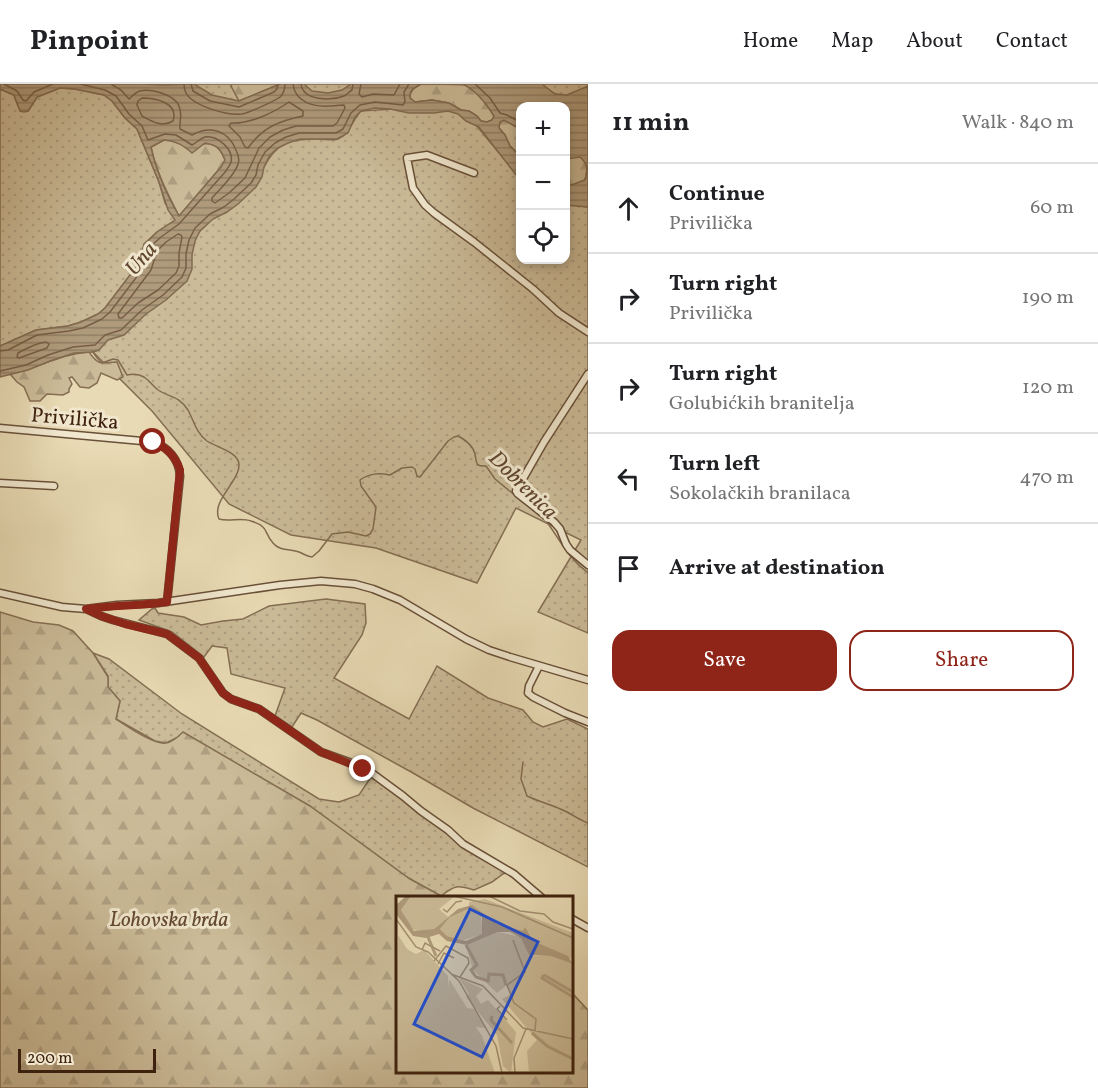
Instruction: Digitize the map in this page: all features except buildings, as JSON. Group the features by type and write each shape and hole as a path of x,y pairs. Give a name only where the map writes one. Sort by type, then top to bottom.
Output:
{"street":[{"path":"474,174 427,155 407,158 413,188 425,205 533,289 559,313 588,332"},
{"path":"588,374 544,442 516,491 554,522 570,550 588,566"},
{"name":"Privilička","path":"0,428 153,442 170,452 178,463 180,476 167,602"},
{"path":"0,483 54,486"},
{"path":"0,593 62,607 86,609 167,602 321,581 355,584 383,592 400,600 489,650 588,680"},
{"path":"86,609 119,622 167,634 199,658 223,693 231,699 259,709 321,752 373,774 403,795 463,844 516,876 541,896"},
{"path":"539,666 528,693 565,713 588,722"},
{"path":"573,920 588,928"}],"green space":[{"path":"133,84 361,84 341,92 228,106 144,89"},
{"path":"232,84 280,84 239,101"},
{"path":"421,84 470,87 494,116 487,122 481,121 469,111 461,110 449,103 432,100 415,102 410,98 411,93"},
{"path":"533,84 588,84 588,90 565,98"},
{"path":"60,88 104,95 137,129 159,182 165,203 176,220 144,244 140,262 98,314 68,326 36,330 0,346 0,89 14,95 18,106 28,111 37,97"},
{"path":"427,107 452,110 471,119 516,173 516,264 570,264 570,205 588,207 588,633 538,612 581,540 516,508 477,583 376,548 291,535 229,504 152,411 93,352 158,294 187,244 264,167 274,152 293,141 338,139 345,134 361,111"},
{"path":"504,120 516,127 516,152 499,128 500,122"},
{"path":"164,140 184,145 214,145 225,160 179,216 159,174 151,147"},
{"path":"580,156 587,167 585,180 572,185 570,185 570,158"},
{"path":"89,352 100,363 117,362 123,377 117,380 101,373 97,383 89,388 80,387 72,377 69,378 72,384 69,392 63,395 47,394 40,401 30,401 24,387 10,374 69,355"},
{"path":"326,599 365,604 366,623 362,635 334,678 409,719 437,666 488,698 523,710 533,722 543,727 567,719 588,729 588,867 473,808 317,720 301,713 292,727 275,716 285,688 231,674 227,648 212,646 204,657 172,632 139,620 155,608 158,613 184,617 201,625 243,619 269,606"},
{"name":"Lohovska brda","path":"0,612 33,622 59,625 73,631 93,653 108,677 108,687 120,701 116,719 161,743 176,739 183,732 310,806 410,879 441,896 396,896 396,1073 573,1073 573,994 588,1010 588,1088 0,1088"},
{"path":"93,653 109,659 182,714 319,799 339,802 359,795 373,774 509,872 474,890 456,887 441,896 176,738 166,743 155,741 116,719 120,701 108,687 108,676"}],"water":[{"path":"0,84 194,84 212,95 239,101 280,84 304,84 312,91 328,93 342,90 351,84 421,84 410,93 410,98 415,102 432,100 449,103 487,122 494,116 488,106 473,90 463,84 542,84 555,94 567,95 588,86 588,207 570,205 570,185 585,180 587,170 585,162 580,157 570,158 570,102 516,102 516,127 504,120 500,122 499,128 516,152 516,175 479,127 458,114 448,111 409,113 375,108 361,111 355,117 348,133 337,139 300,139 278,148 270,155 256,187 238,204 213,219 200,231 195,241 192,269 187,281 124,335 108,340 99,350 74,353 28,370 0,377 0,346 36,330 68,326 98,314 140,262 144,245 157,232 175,220 168,210 137,129 112,101 104,95 60,88 37,97 28,111 24,112 20,111 14,95 0,89","holes":["164,140 179,144 192,153 205,143 216,146 225,160 179,216 162,183 151,147"]}],"waterway":[{"name":"Dobrenica","path":"92,351 102,363 113,359 118,360 127,375 142,376 162,393 181,402 188,410 203,438 226,450 238,460 238,471 219,505 219,519 243,519 257,523 264,528 273,543 282,549 312,557 332,534 348,532 366,536 370,534 373,529 376,507 361,486 360,480 375,474 390,475 402,468 412,467 420,477 448,441 458,436 472,447 478,465 486,466 495,479 517,497"},
{"name":"Dobrenica","path":"532,509 547,523 571,556 588,573"},
{"path":"523,762 521,779 527,796 588,823"}],"route":[{"path":"153,442 170,452 180,470 167,602 86,609 125,624 167,634 199,658 223,693 231,699 259,709 321,752 363,769"}],"water label":[{"name":"Una","path":"140,258"}]}
